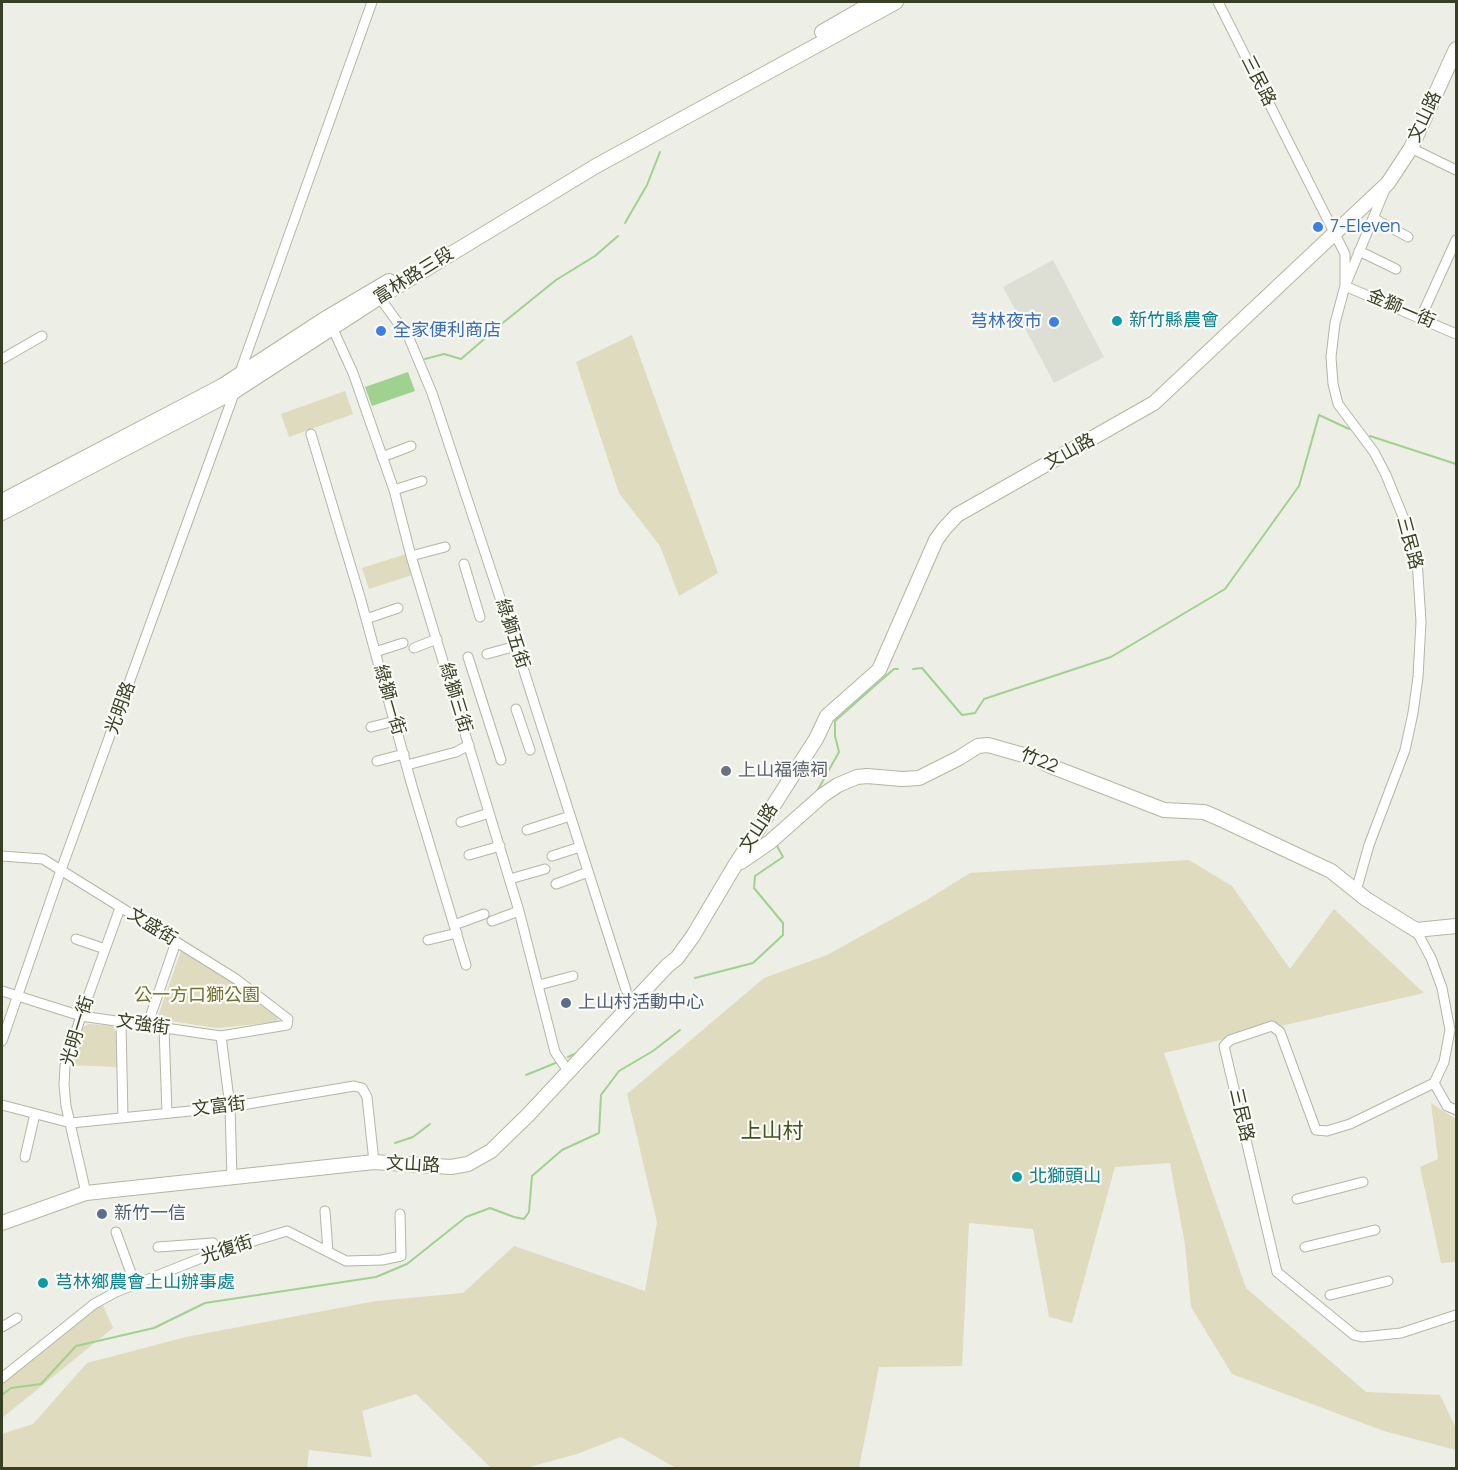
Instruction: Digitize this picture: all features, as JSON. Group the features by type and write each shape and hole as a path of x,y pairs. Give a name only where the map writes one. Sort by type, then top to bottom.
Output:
{"main road":[{"path":"825,36 874,2"},
{"path":"825,36 897,2"},
{"name":"富林路三段","path":"2,513 235,391 332,327 377,293 591,158 825,36"},
{"name":"文山路","path":"2,1223 86,1193 374,1162 451,1167 468,1164 482,1157 528,1115 677,958 702,923 734,867 816,738 827,716 879,670 936,540 944,529 957,515 1154,403 1388,183 1411,148 1456,49"},
{"name":"富林路三段","path":"2,501 222,386 323,320 377,293"},
{"name":"竹22","path":"734,867 770,842 823,795 838,785 857,777 867,776 919,778 978,746 988,745 1034,758 1164,810 1204,812 1216,817 1323,867 1416,930"},
{"path":"1416,930 1456,926"}],"street":[{"name":"光明路","path":"2,1041 372,2"},
{"name":"三民路","path":"1218,2 1345,254 1345,286 1335,323 1331,357 1333,384 1338,404 1374,452 1386,475 1406,524 1416,560 1421,622 1418,677 1409,732 1405,750 1368,846 1356,891"},
{"path":"1411,148 1456,168"},
{"name":"文山路","path":"1345,286 1388,183"},
{"path":"1373,218 1408,237"},
{"path":"1421,317 1456,240"},
{"path":"1359,251 1396,269"},
{"name":"金獅一街","path":"1345,286 1456,334"},
{"name":"綠獅五街","path":"377,293 409,338 432,393 626,990"},
{"name":"綠獅三街","path":"332,327 353,373 394,490 411,556 510,879 555,1052 568,1071"},
{"path":"2,359 42,336"},
{"name":"綠獅一街","path":"311,434 466,965"},
{"path":"382,457 411,446"},
{"path":"394,490 422,481"},
{"path":"411,556 445,547"},
{"path":"464,564 480,617"},
{"path":"366,619 398,608"},
{"path":"414,648 437,639"},
{"path":"375,652 403,643"},
{"path":"487,654 516,646"},
{"path":"468,657 501,760"},
{"path":"516,709 530,750"},
{"path":"371,727 394,721"},
{"path":"407,765 456,752 469,745"},
{"path":"377,761 404,754"},
{"path":"461,822 489,813"},
{"path":"527,830 570,816"},
{"path":"469,855 500,846"},
{"path":"552,855 580,847"},
{"name":"文盛街","path":"2,856 43,859 236,979 275,1007 288,1019 286,1025"},
{"path":"510,879 545,869"},
{"path":"556,884 588,872"},
{"name":"光明一街","path":"86,1193 64,1085 65,1066 120,908"},
{"path":"428,940 488,918 519,911"},
{"path":"1416,930 1431,958 1442,988 1450,1030 1444,1062 1434,1083 1447,1106 1456,1110"},
{"path":"76,939 105,949"},
{"path":"147,1026 176,942"},
{"path":"539,985 573,976"},
{"name":"文強街","path":"2,991 81,1016 221,1036 286,1025"},
{"path":"121,1023 123,1118"},
{"name":"三民路","path":"1434,1083 1350,1124 1327,1131 1316,1130 1280,1032 1272,1026 1230,1040 1224,1046 1278,1272 1354,1335 1362,1337 1401,1333 1456,1315"},
{"path":"165,1028 166,1113"},
{"path":"221,1036 230,1107 232,1177"},
{"name":"文富街","path":"2,1105 71,1123 230,1107 354,1086 362,1088 367,1096 374,1162"},
{"path":"25,1157 35,1114"},
{"path":"1297,1199 1363,1182"},
{"path":"325,1211 328,1252"},
{"name":"光復街","path":"2,1378 94,1304 135,1284 214,1253 287,1231 346,1261 382,1260 401,1256 400,1214"},
{"path":"1305,1247 1375,1230"},
{"path":"116,1232 135,1284"},
{"path":"158,1247 213,1243 214,1253"},
{"path":"1330,1295 1388,1281"},
{"path":"2,1327 16,1317"}],"shaded area":[{"name":"芎林夜市","path":"1053,260 1104,357 1054,383 1003,287"},
{"path":"408,372 415,391 372,406 365,387"}],"green space":[{"path":"632,335 718,573 679,596 660,546 619,493 576,362"},
{"path":"345,391 353,414 289,437 281,414"},
{"path":"406,554 412,575 369,589 362,568"},
{"path":"1189,860 1232,886 1290,969 1334,909 1424,993 1164,1053 1246,1288 1366,1392 1440,1395 1456,1428 1456,1450 1384,1431 1232,1374 1191,1307 1185,1245 1170,1163 1115,1167 1072,1323 1049,1317 1033,1229 969,1223 962,1366 879,1367 859,1468 676,1468 621,1437 577,1454 526,1468 491,1468 416,1394 362,1411 372,1457 309,1450 307,1468 2,1468 2,1434 33,1424 87,1363 186,1337 376,1301 463,1293 514,1246 645,1291 657,1222 627,1094 764,978 827,955 925,901 970,873"},
{"name":"公一方口獅公園","path":"181,951 231,980 279,1018 276,1022 217,1028 157,1019"},
{"path":"89,1024 113,1026 116,1032 117,1067 70,1065 83,1027"},
{"path":"1431,1103 1456,1119 1456,1262 1441,1263 1420,1167 1438,1159"},
{"path":"102,1303 113,1328 2,1418 2,1380"}],"waterway":[{"path":"625,223 647,185 660,152"},
{"path":"499,326 556,280 595,256 618,236"},
{"path":"425,359 444,354 461,359 489,335"},
{"path":"913,669 922,668 962,715 975,713 984,699 1111,657 1225,589 1299,486 1319,415 1349,429"},
{"path":"1370,436 1456,464"},
{"path":"816,793 839,752 835,736 835,721 894,669 898,669"},
{"path":"695,978 753,963 783,935 783,923 754,888 755,876 783,857 777,846"},
{"path":"2,1395 11,1388 41,1384 76,1346 154,1328 205,1303 376,1277 407,1264 466,1217 490,1208 524,1219 529,1212 532,1176 562,1150 599,1133 601,1095 619,1071 653,1051 680,1030"},
{"path":"568,1057 577,1053"},
{"path":"526,1075 558,1062"},
{"path":"395,1143 413,1137 430,1124"}],"place":[{"name":"7-Eleven","path":"1318,227"},
{"name":"新竹縣農會","path":"1117,321"},
{"name":"芎林夜市","path":"1054,322"},
{"name":"全家便利商店","path":"381,331"},
{"name":"上山福德祠","path":"726,771"},
{"name":"上山村活動中心","path":"566,1003"},
{"name":"北獅頭山","path":"1017,1177"},
{"name":"新竹一信","path":"102,1214"},
{"name":"芎林鄉農會上山辦事處","path":"43,1283"}],"district":[{"name":"上山村","path":"772,1132"}]}
